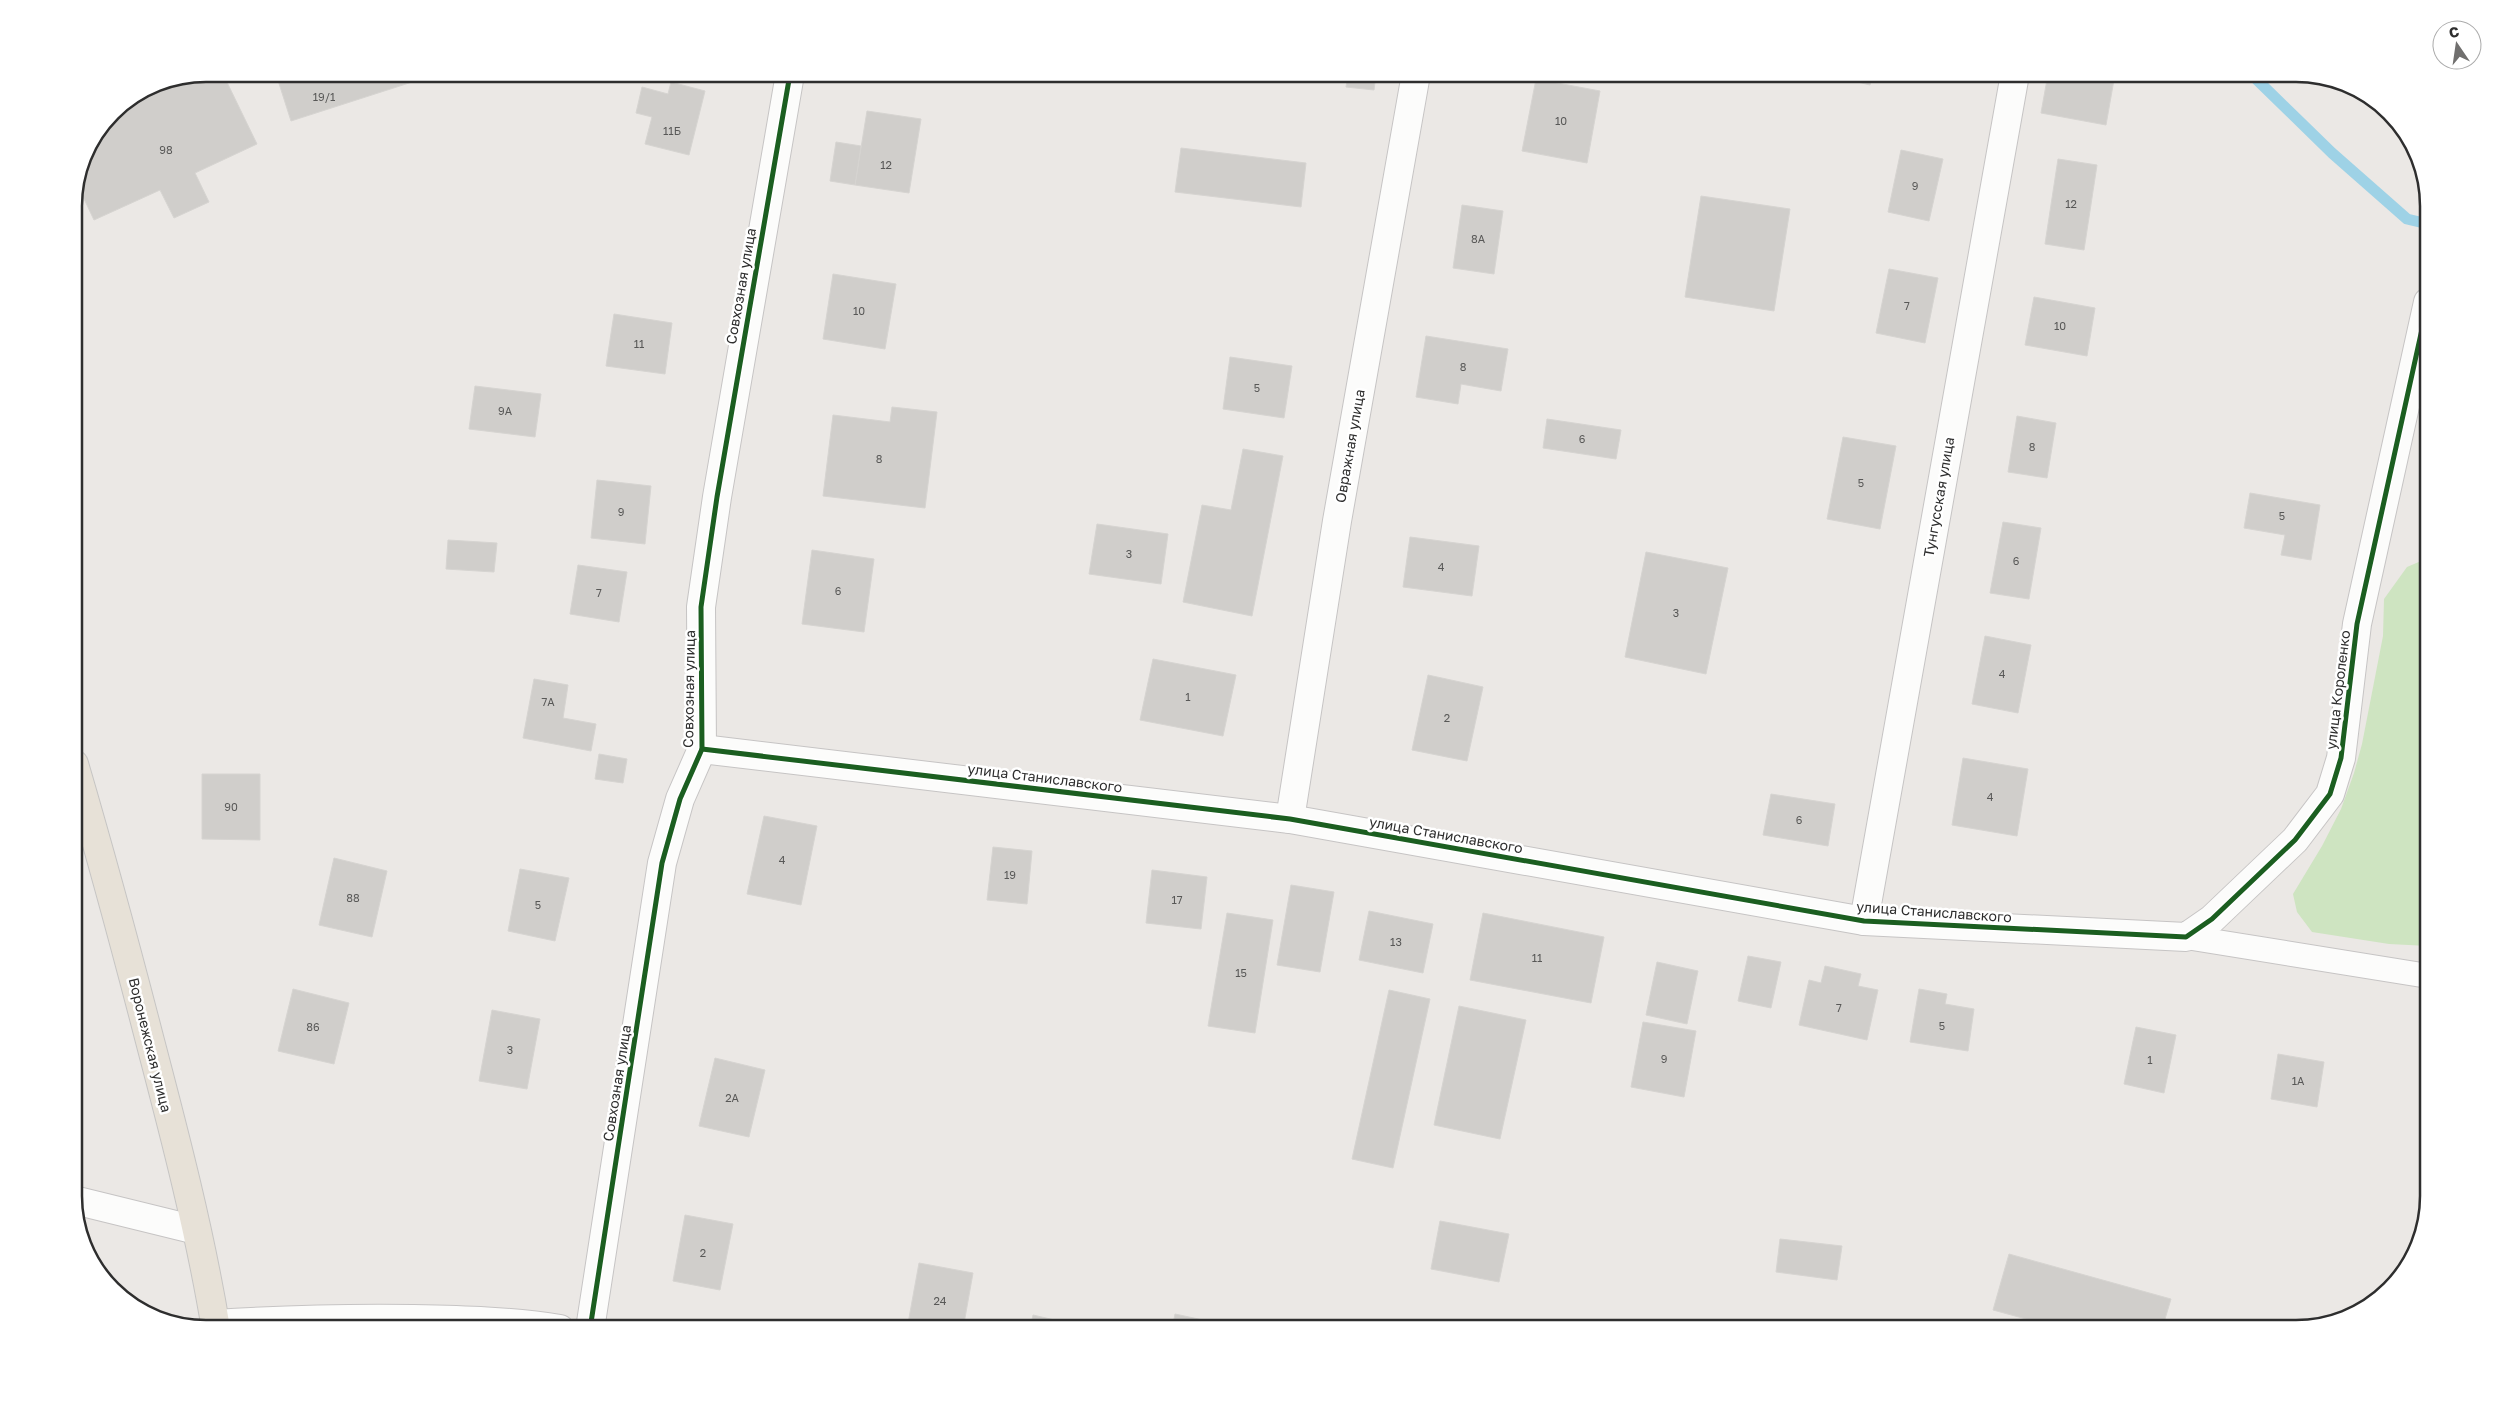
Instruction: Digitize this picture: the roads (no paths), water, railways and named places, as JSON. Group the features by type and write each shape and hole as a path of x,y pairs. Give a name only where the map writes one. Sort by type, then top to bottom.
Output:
{"highway":[{"name":"Воронежская улица","path":"83,794 101,853 162,1088 196,1230 215,1320"}],"street":[{"name":"Овражная улица","path":"1290,819 1338,512 1415,82"},
{"name":"Тунгусская улица","path":"1864,921 2014,82"},
{"name":"Совхозная улица","path":"591,1320 662,863 680,799 702,748 701,607 719,487 789,83"},
{"name":"улица Короленко","path":"2186,937 2212,919 2295,840 2330,794 2342,758 2357,624 2419,342"},
{"name":"улица Станиславского","path":"702,748 1290,819 1864,921 2186,937"},
{"path":"83,1202 196,1230"}],"lane":[{"path":"2186,937 2420,975"}],"waterway":[{"path":"2259,82 2332,153 2407,219 2419,222"}]}
